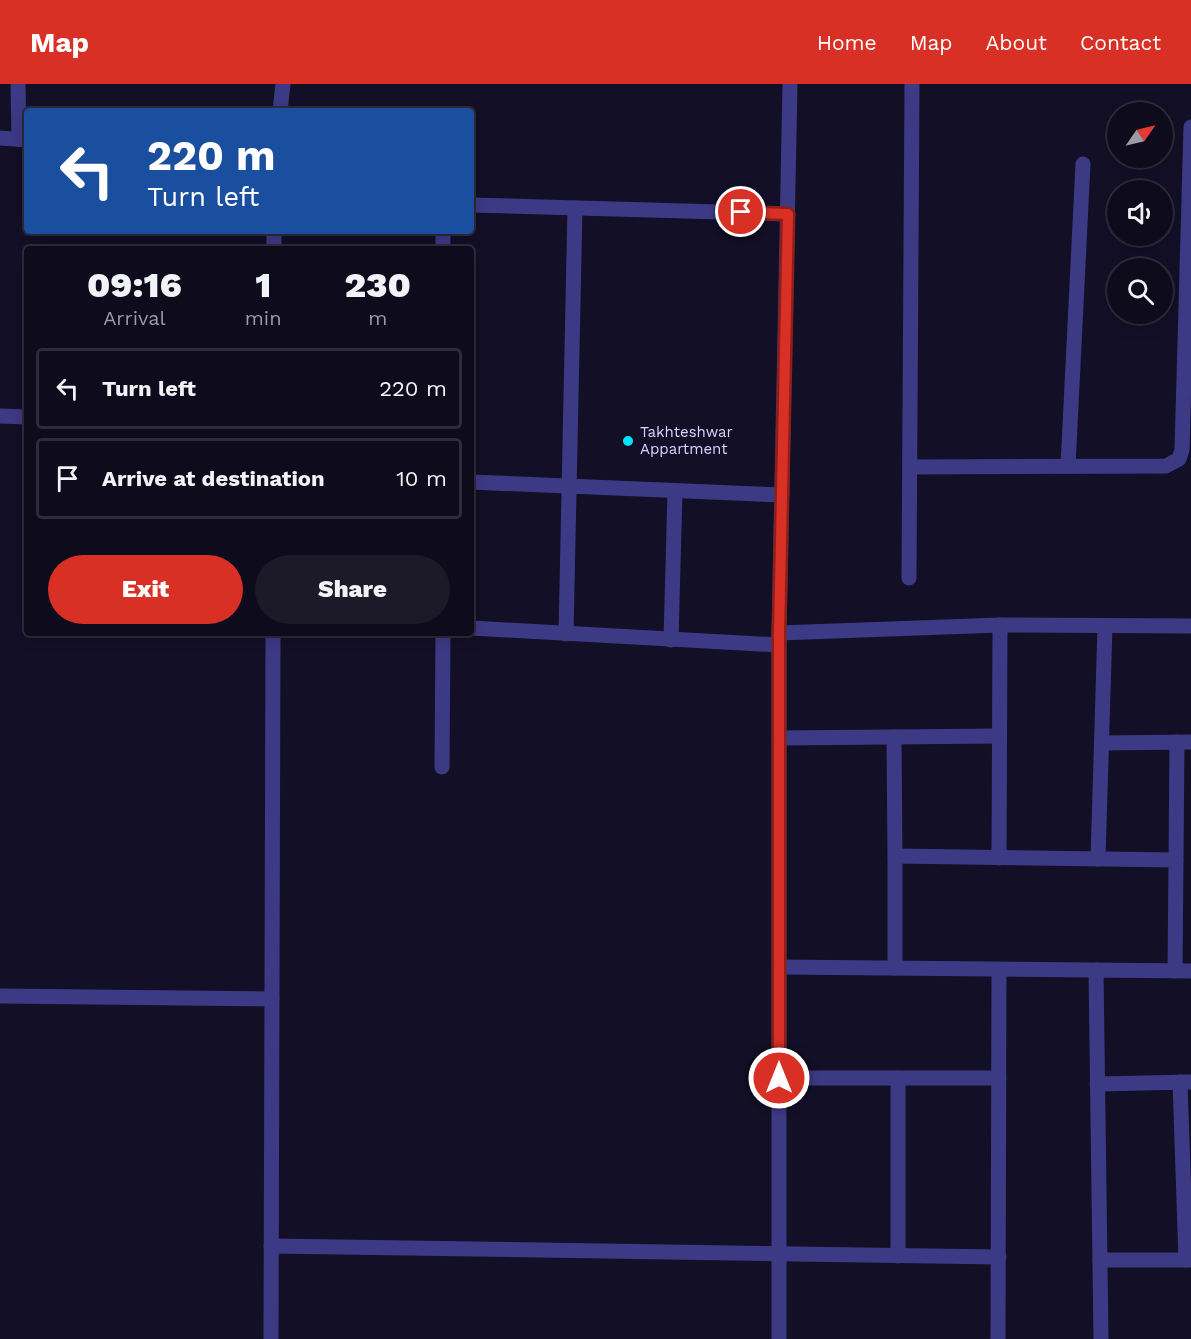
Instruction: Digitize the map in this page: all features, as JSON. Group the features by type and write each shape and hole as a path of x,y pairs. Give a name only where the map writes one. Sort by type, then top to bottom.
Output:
{"street":[{"path":"0,138 23,140 18,84"},
{"path":"280,108 284,84"},
{"path":"779,1339 779,639 790,84"},
{"path":"909,578 912,84"},
{"path":"910,467 1166,466 1179,459 1182,450 1191,126"},
{"path":"1068,466 1083,164"},
{"path":"474,205 788,214"},
{"path":"566,634 575,208"},
{"path":"0,416 24,417"},
{"path":"474,482 782,495"},
{"path":"671,640 675,491"},
{"path":"474,628 671,640 779,639 1000,626 1191,626"},
{"path":"999,858 1000,626"},
{"path":"1098,859 1105,626"},
{"path":"271,1339 273,636"},
{"path":"442,767 443,636"},
{"path":"779,738 999,736"},
{"path":"894,737 895,968"},
{"path":"1101,743 1184,742 1176,860 1175,971"},
{"path":"895,856 1176,860"},
{"path":"779,967 1191,971"},
{"path":"998,1339 999,969"},
{"path":"1096,970 1101,1339"},
{"path":"0,996 272,999"},
{"path":"779,1078 999,1078"},
{"path":"898,1078 898,1256"},
{"path":"1097,1084 1186,1082 1188,1260 1100,1260"},
{"path":"272,1246 999,1257"}],"place":[{"name":"Takhteshwar Appartment","path":"628,441"}],"route":[{"path":"741,212 788,214 779,633 779,1078"}]}
